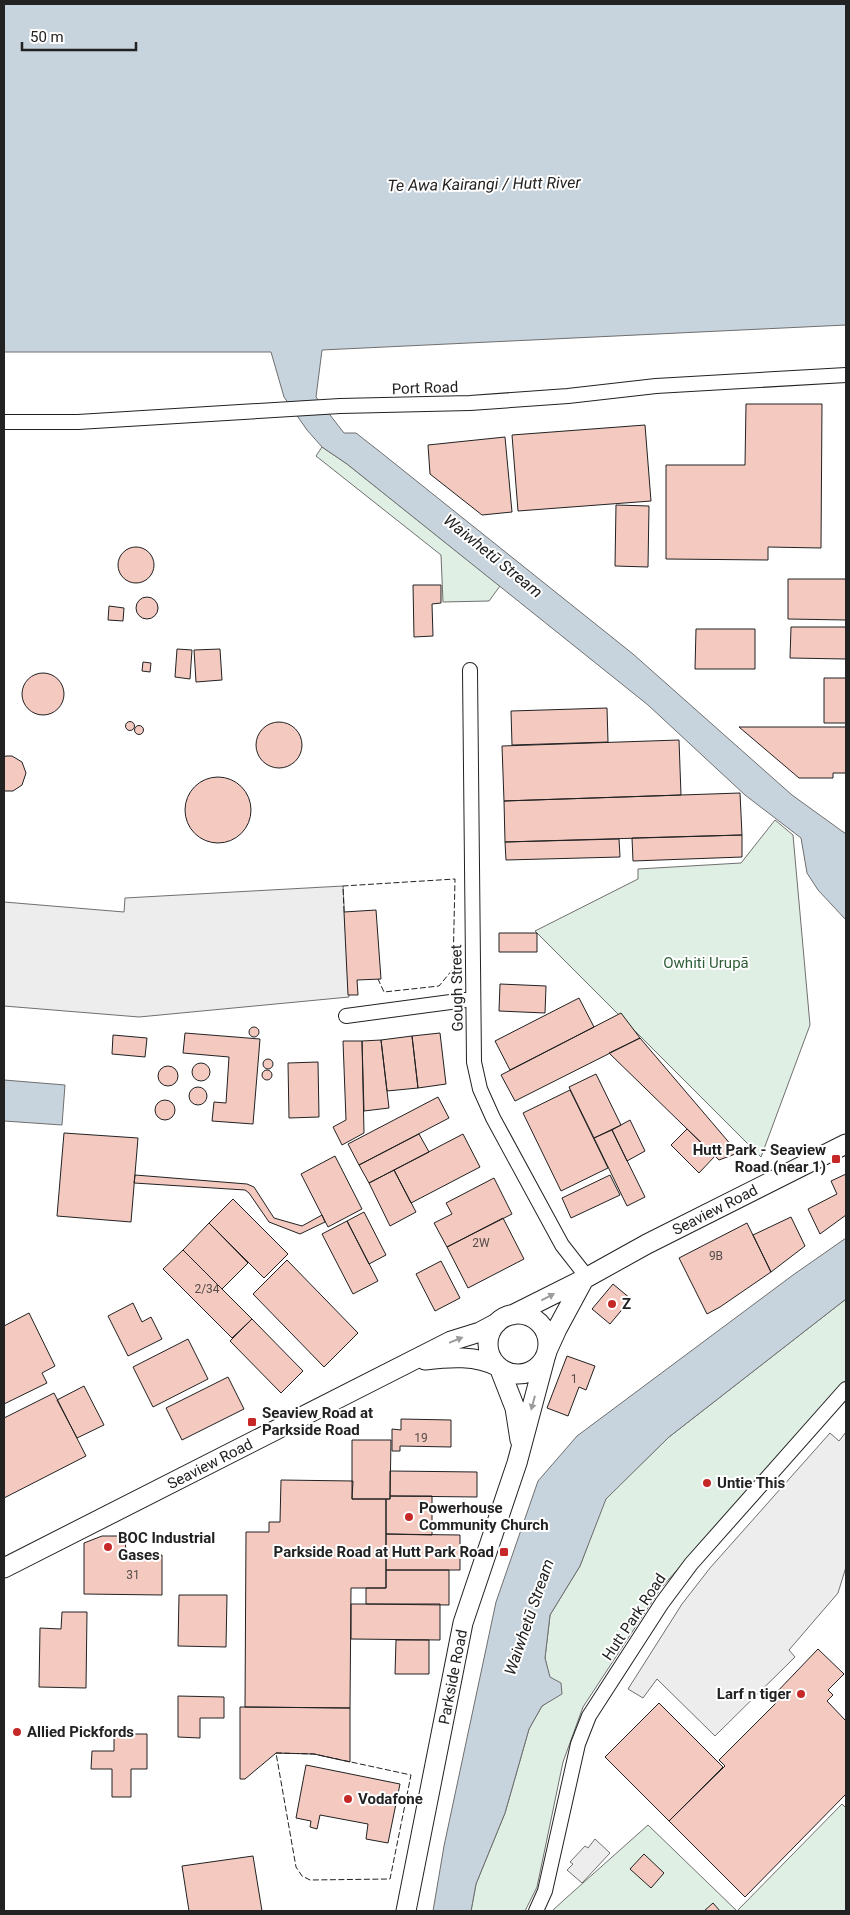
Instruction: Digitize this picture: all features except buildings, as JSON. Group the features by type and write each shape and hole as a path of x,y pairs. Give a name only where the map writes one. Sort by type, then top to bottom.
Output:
{"main road":[{"name":"Seaview Road","path":"4,1568 451,1341 480,1332 586,1278 647,1244 846,1144"},
{"path":"546,1354 546,1334 536,1320 528,1316 505,1319 492,1330 489,1343 492,1357 499,1367 512,1373 522,1374 531,1371 539,1366 546,1354 557,1329 586,1278"},
{"name":"Parkside Road","path":"406,1911 463,1624 521,1449 546,1354"},
{"name":"Seaview Road","path":"416,1360 449,1357 466,1358 490,1362 499,1367"},
{"name":"Parkside Road","path":"499,1367 515,1408 521,1449"}],"street":[{"name":"Port Road","path":"4,422 78,422 340,406 470,403 568,396 656,386 846,375"},
{"name":"Gough Street","path":"470,670 474,1062 480,1089 493,1118 562,1245 586,1278"},
{"path":"346,1016 474,999"},
{"name":"Hutt Park Road","path":"536,1911 544,1891 578,1744 589,1716 662,1603 691,1564 846,1388"}],"green space":[{"path":"322,447 347,464 500,586 489,601 443,602 441,555 316,456"},
{"name":"Owhiti Urupā","path":"775,820 793,835 810,1025 761,1157 535,931 638,879 638,869 741,863"},
{"path":"846,1299 846,1380 661,1588 583,1707 563,1762 537,1887 525,1911 471,1911 476,1884 505,1813 529,1729 542,1706 554,1698 545,1658 550,1615 580,1566 605,1499 669,1437"},
{"path":"842,1804 846,1808 846,1911 737,1911"},
{"path":"648,1825 737,1911 552,1911 565,1899"}],"shaded area":[{"path":"343,886 349,997 139,1017 4,1006 4,902 124,912 125,898"},
{"path":"846,1432 846,1567 838,1593 789,1650 795,1657 715,1736 657,1679 643,1698 628,1689 682,1604 710,1568 830,1433 839,1441"},
{"path":"595,1839 610,1853 582,1883 567,1870 573,1864 570,1862 585,1846 588,1848"}],"water":[{"path":"4,4 846,4 846,325 322,350 316,397 344,433 356,433 379,451 633,654 792,795 846,834 846,920 818,890 807,873 801,838 745,795 648,705 347,464 322,447 307,430 284,397 271,352 4,352"},
{"path":"4,1080 65,1085 62,1125 4,1121"},
{"name":"Waiwhetū Stream","path":"846,1238 846,1299 669,1437 606,1499 580,1566 550,1615 545,1658 550,1677 561,1683 562,1694 542,1706 529,1729 505,1813 476,1884 471,1911 433,1911 444,1846 496,1602 538,1481 577,1436 793,1275"}],"fence":[{"path":"344,912 343,886 455,879 453,969 439,986 384,992 378,979"},
{"path":"276,1753 314,1754 411,1775 390,1879 310,1880 302,1876 296,1867 276,1753"}],"place":[{"name":"Hutt Park - Seaview Road (near 1)","path":"836,1159"},
{"name":"Z","path":"612,1304"},
{"name":"Seaview Road at Parkside Road","path":"252,1422"},
{"name":"Untie This","path":"707,1483"},
{"name":"Powerhouse Community Church","path":"409,1517"},
{"name":"BOC Industrial Gases","path":"108,1547"},
{"name":"Parkside Road at Hutt Park Road","path":"504,1552"},
{"name":"Larf n tiger","path":"801,1694"},
{"name":"Allied Pickfords","path":"17,1732"},
{"name":"Vodafone","path":"348,1799"}],"water label":[{"name":"Te Awa Kairangi / Hutt River","path":"484,184"}]}
